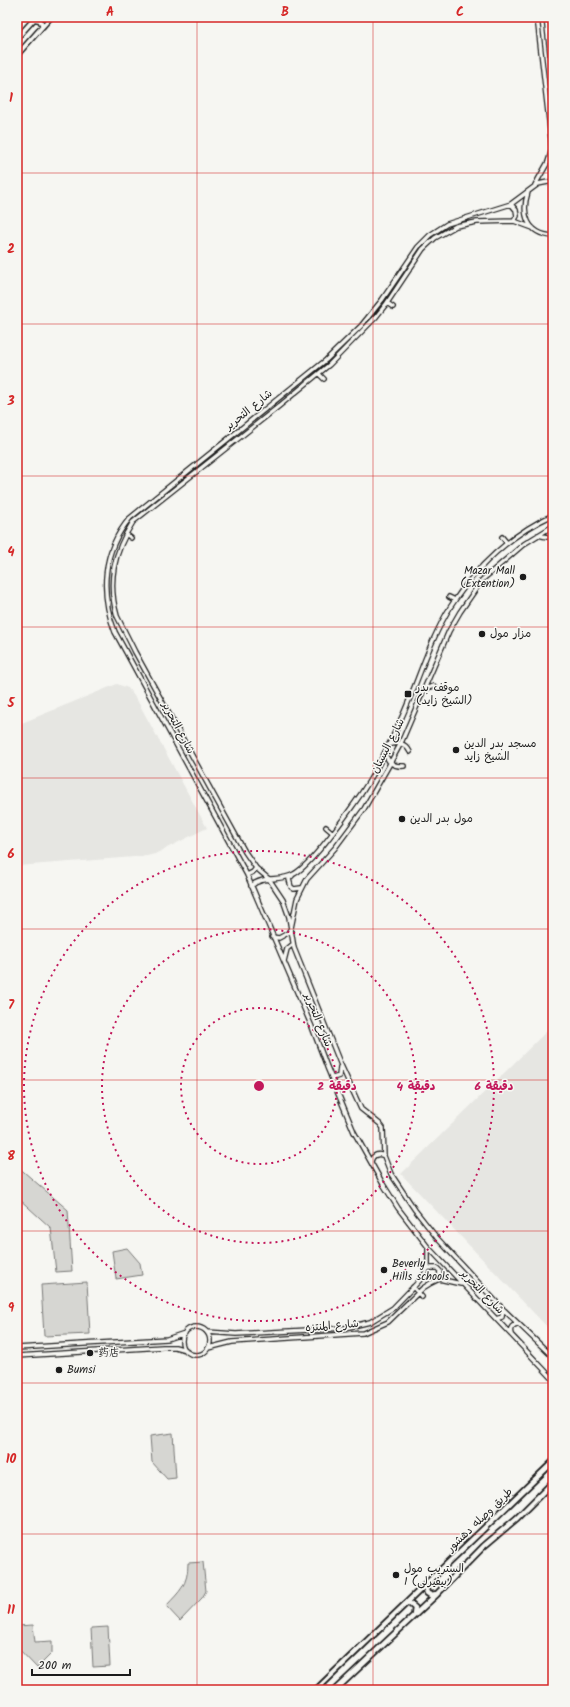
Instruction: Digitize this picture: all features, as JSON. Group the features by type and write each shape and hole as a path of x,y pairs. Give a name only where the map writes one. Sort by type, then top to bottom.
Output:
{"main road":[{"path":"17,55 51,17"},
{"path":"17,38 34,18 40,20 43,26"},
{"name":"طريق وصله دهشور","path":"316,1690 553,1462"},
{"name":"طريق وصله دهشور","path":"335,1690 437,1594 484,1546 516,1518 553,1482"},
{"path":"425,1586 427,1593 433,1595 437,1594"},
{"path":"408,1602 414,1605 414,1615"}],"street":[{"path":"537,17 553,156"},
{"path":"546,17 551,41 553,82"},
{"path":"533,188 541,175 552,148"},
{"name":"شارع التحرير","path":"553,181 544,182 533,188 511,204 448,224 430,235 418,247 382,300 361,326 326,360 130,518 112,545 106,577 107,605 113,633 176,743 189,771 246,875 312,1027 354,1132 393,1200 428,1247 553,1379"},
{"path":"528,191 525,203 525,213 528,222 533,228"},
{"path":"511,204 516,210 517,216 514,221"},
{"name":"شارع التحرير","path":"553,236 514,221 467,224 441,233 423,249 387,303 365,330 319,374 139,517 126,534 116,556 112,578 114,604 119,620 135,652 245,852 256,868 284,900 290,917 293,944 340,1063 359,1106 383,1128 384,1156 391,1174 426,1224 464,1268 553,1358"},
{"path":"387,303 393,307"},
{"path":"361,326 365,330"},
{"path":"319,374 324,379"},
{"path":"278,407 282,412"},
{"path":"194,474 198,479"},
{"name":"شارع البستان","path":"292,876 303,868 333,833 355,802 385,752 401,720 424,661 444,618 455,600 480,568 507,543 553,514"},
{"name":"شارع البستان","path":"291,928 296,904 302,888 307,879 335,848 364,809 401,743 449,631 476,588 524,544 553,526"},
{"path":"126,534 131,538"},
{"path":"538,534 547,537"},
{"path":"502,537 507,543"},
{"path":"480,568 481,572 484,574 491,573"},
{"path":"106,577 112,578"},
{"path":"468,583 472,584 476,588"},
{"path":"449,597 455,600"},
{"path":"424,690 434,686"},
{"path":"176,743 183,738"},
{"path":"388,745 401,743 407,746 410,752"},
{"path":"385,752 386,758 390,763 397,766 404,766"},
{"path":"326,827 333,833"},
{"path":"246,875 253,872 256,868"},
{"path":"292,876 289,879 291,887 298,890 302,888"},
{"path":"251,886 258,881 292,876"},
{"path":"272,937 279,938 284,936 291,928"},
{"path":"284,963 287,949 293,944"},
{"path":"319,1007 324,1004"},
{"path":"331,1077 336,1078 339,1076 340,1063"},
{"path":"371,1162 377,1154 384,1156"},
{"path":"428,1247 428,1268 437,1268 440,1271 440,1279 462,1284"},
{"name":"شارع المنتزه","path":"207,1332 229,1334 353,1327 370,1322 393,1308 422,1278 428,1268"},
{"name":"شارع المنتزه","path":"208,1348 232,1342 354,1334 372,1330 396,1316 427,1285 440,1279"},
{"path":"413,1287 422,1297"},
{"path":"496,1319 499,1319 503,1314 502,1308"},
{"path":"511,1334 511,1328 518,1324"},
{"path":"288,1325 289,1330"},
{"path":"17,1356 169,1346 186,1350 193,1354 198,1354 203,1353 208,1348 210,1341 207,1332 197,1327 189,1328 185,1333 182,1342 186,1350"},
{"path":"314,1329 314,1336"},
{"path":"17,1348 167,1339 185,1333"},
{"path":"114,1341 115,1349"},
{"path":"26,1348 27,1355"}],"shaded area":[{"path":"117,684 128,688 137,700 207,828 155,854 147,856 17,866 17,725"},
{"path":"553,1025 553,1333 401,1174"},
{"path":"17,1166 68,1210 72,1271 56,1272 51,1228 17,1197"},
{"path":"127,1248 140,1263 142,1275 116,1279 112,1251"},
{"path":"87,1282 90,1334 44,1336 41,1285"},
{"path":"173,1433 176,1478 167,1479 152,1462 150,1436"},
{"path":"203,1562 206,1591 202,1598 180,1621 166,1606 179,1592 185,1582 188,1571 188,1563"},
{"path":"33,1625 35,1642 52,1641 52,1653 37,1668 17,1647 17,1626"},
{"path":"108,1627 110,1666 93,1667 91,1628"}],"place":[{"name":"Mazar Mall (Extention)","path":"523,577"},
{"name":"مزار مول","path":"482,634"},
{"name":"موقف بدر (الشيخ زايد)","path":"408,694"},
{"name":"مسجد بدر الدين الشيخ زايد","path":"456,750"},
{"name":"مول بدر الدين","path":"402,819"},
{"name":"Beverly Hills schools","path":"384,1270"},
{"name":"药店","path":"90,1353"},
{"name":"Bumsi","path":"59,1370"},
{"name":"الستريب مول 1 (بيفيرلى)","path":"396,1575"}]}
